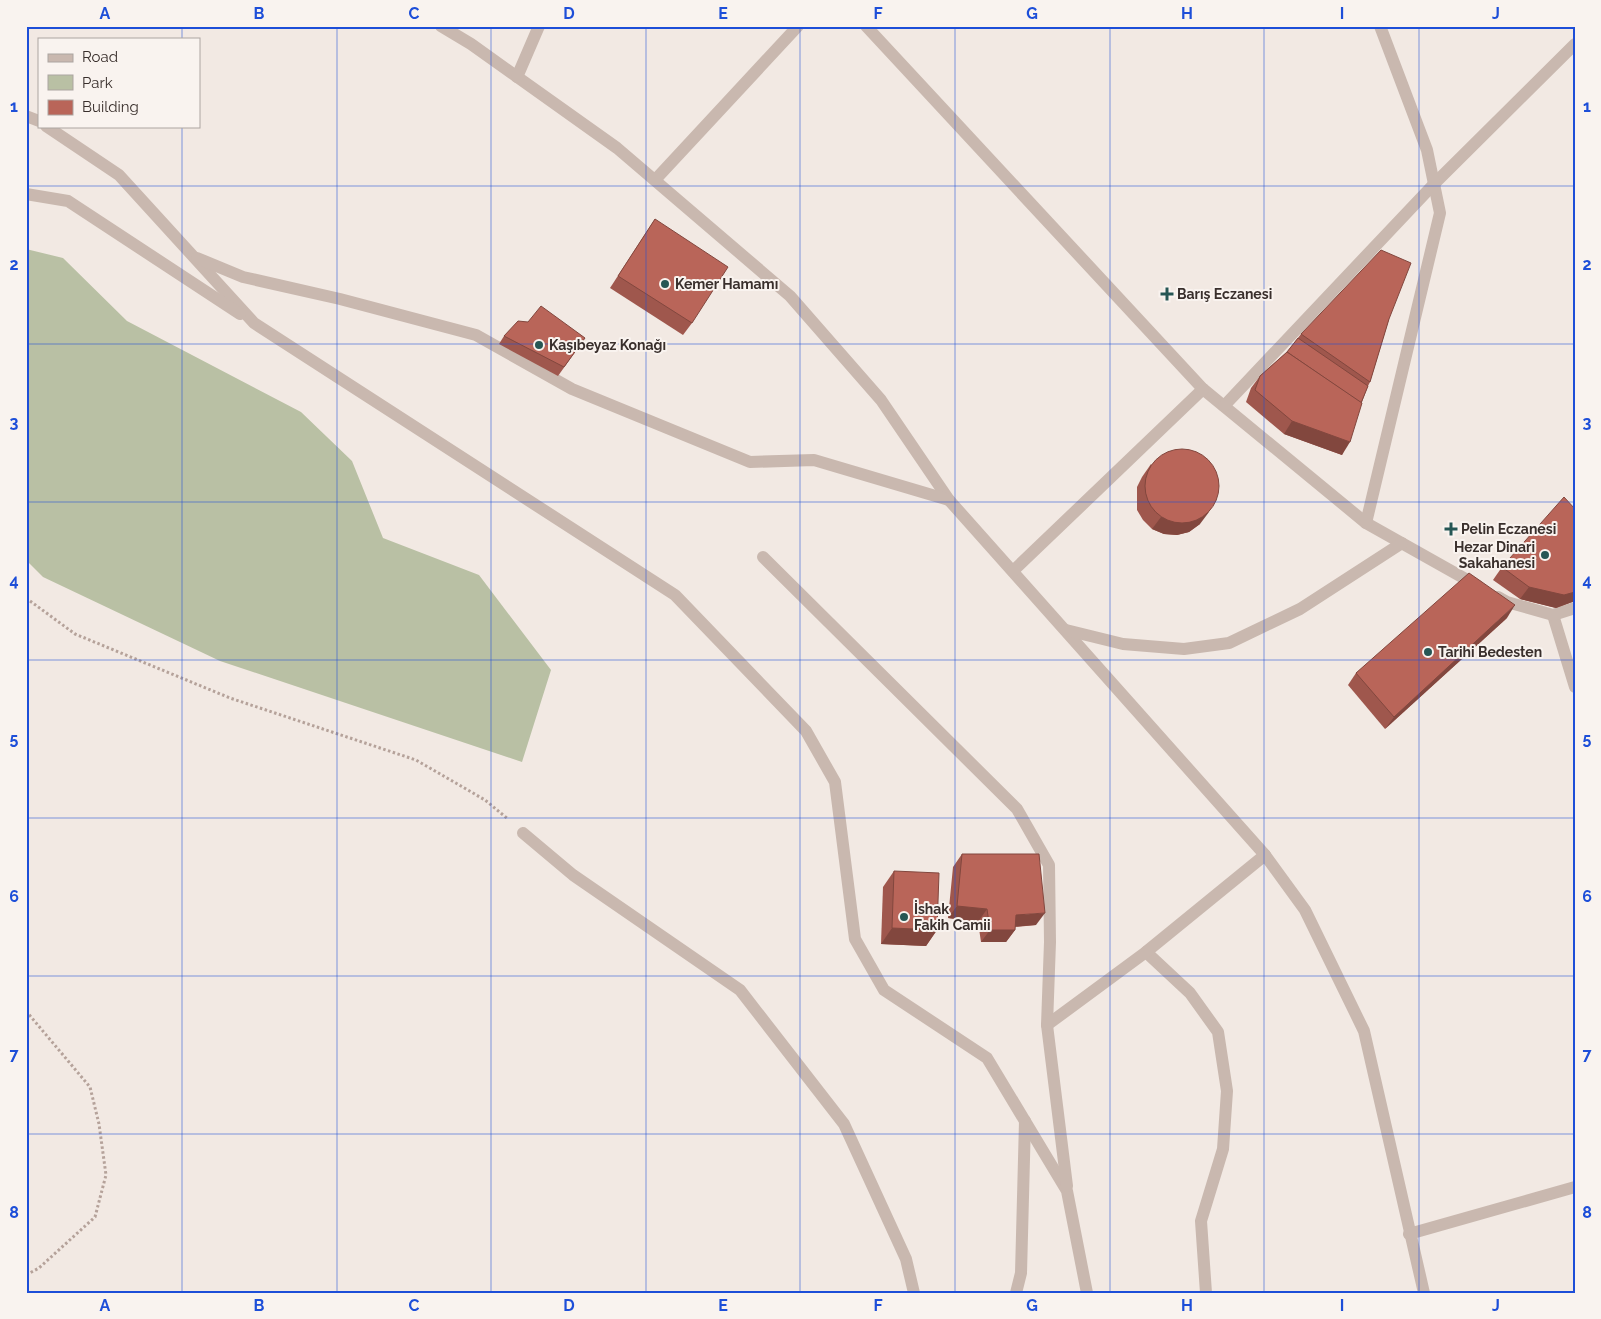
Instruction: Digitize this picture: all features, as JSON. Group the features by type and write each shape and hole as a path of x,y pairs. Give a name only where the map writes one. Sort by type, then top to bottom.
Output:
{"street":[{"path":"441,26 617,148 790,296 881,400 949,500 1266,855 1305,910 1364,1031 1424,1293"},
{"path":"517,77 538,26"},
{"path":"655,180 798,26"},
{"path":"866,26 1203,389 1366,523 1507,602 1553,616 1575,608"},
{"path":"1366,523 1440,213 1427,150 1380,26"},
{"path":"1224,406 1434,184 1575,44"},
{"path":"26,116 38,121"},
{"path":"49,128 119,175 254,323"},
{"path":"26,194 68,201 675,594 806,731 835,782 855,939 884,990 987,1058 1068,1191"},
{"path":"193,256 243,276 340,299 476,336 572,389 750,462 814,460 949,500"},
{"path":"1013,571 1203,389"},
{"path":"1066,630 1123,644 1184,649 1229,643 1300,609 1402,543"},
{"path":"763,557 1017,809 1049,866 1050,942 1047,1025 1051,1072 1068,1191 1088,1293"},
{"path":"1553,616 1575,687"},
{"path":"523,833 574,875 740,990 844,1124 906,1259 914,1293"},
{"path":"1047,1025 1146,952 1266,855"},
{"path":"1146,952 1190,993 1218,1032 1227,1091 1224,1149 1201,1221 1206,1293"},
{"path":"1016,1293 1021,1273 1025,1121"},
{"path":"1409,1234 1575,1187"}],"path":[{"path":"26,598 75,634 230,698 416,760 485,800 523,833"},
{"path":"26,1011 90,1086 99,1124 106,1175 95,1217 39,1268 26,1275"}],"green space":[{"path":"26,249 63,258 127,321 301,412 352,461 383,538 479,575 551,670 522,762 220,661 43,577 26,560"}],"building":[{"name":"Kemer Hamamı","path":"655,219 728,267 692,323 618,276"},
{"path":"1381,250 1411,263 1389,319 1370,382 1301,334"},
{"name":"Kaşıbeyaz Konağı","path":"541,306 585,338 564,367 504,336 518,321 528,322"},
{"path":"1298,338 1368,386 1361,403 1287,352"},
{"path":"1287,352 1362,403 1350,442 1292,421 1255,390 1260,376"},
{"path":"1182,449 1203,455 1213,465 1219,486 1213,507 1203,517 1182,523 1161,517 1151,507 1145,486 1151,465 1161,455"},
{"name":"Hezar Dinari Sakahanesi","path":"1564,497 1575,509 1575,592 1564,595 1529,587 1502,567"},
{"name":"Tarihi Bedesten","path":"1469,573 1515,605 1394,717 1356,673"},
{"path":"962,854 1039,854 1045,913 1016,915 1015,930 990,930 987,909 957,906"},
{"path":"894,871 939,873 937,930 892,928"}],"place":[{"name":"Kemer Hamamı","path":"665,284"},
{"name":"Barış Eczanesi","path":"1167,294"},
{"name":"Kaşıbeyaz Konağı","path":"539,345"},
{"name":"Pelin Eczanesi","path":"1451,529"},
{"name":"Hezar Dinari Sakahanesi","path":"1545,555"},
{"name":"Tarihi Bedesten","path":"1428,652"},
{"name":"İshak Fakih Camii","path":"904,917"}]}
